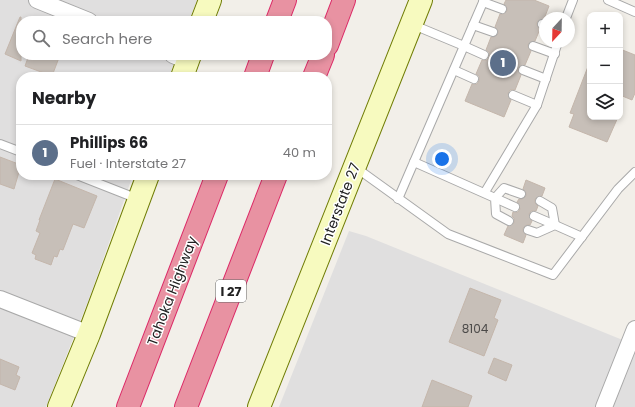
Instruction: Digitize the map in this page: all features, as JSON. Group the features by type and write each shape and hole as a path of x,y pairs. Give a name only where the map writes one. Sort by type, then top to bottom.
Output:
{"highway":[{"path":"278,16 285,0"},
{"path":"332,32 344,0"},
{"path":"257,72 261,60"},
{"path":"316,72 321,60"},
{"name":"Tahoka Highway","path":"128,407 215,180"},
{"name":"I 27","path":"186,407 274,180"}],"main road":[{"path":"204,16 210,0"},
{"name":"Interstate 27","path":"259,407 421,0"},
{"path":"59,407 146,180"}],"street":[{"path":"37,0 77,16"},
{"path":"0,299 88,334"},
{"path":"607,406 635,329"}],"lane":[{"path":"568,12 573,0"},
{"path":"608,0 635,12"},
{"path":"398,199 483,1 502,9"},
{"path":"411,24 484,55"},
{"path":"473,25 493,32"},
{"path":"533,46 554,54"},
{"path":"484,192 538,105 556,48"},
{"path":"454,70 474,79"},
{"path":"523,70 546,79"},
{"path":"513,95 538,105"},
{"path":"0,144 16,150"},
{"path":"414,162 515,207"},
{"path":"355,166 398,199 448,234 553,275 618,189 635,172"},
{"path":"91,180 139,199"},
{"path":"494,198 504,188 521,194"},
{"path":"494,198 496,214 509,221"},
{"path":"540,201 552,208 555,225"},
{"path":"534,216 582,237"},
{"path":"528,230 537,233 555,225"}],"shaded area":[{"path":"0,0 197,0 191,16 16,16 16,60 175,60 171,72 16,72 16,180 131,180 90,296 46,407 0,407"},
{"path":"349,231 366,236 635,345 635,407 279,407"}],"building":[{"path":"506,0 534,0 549,6 547,12 539,12 539,21 537,22 537,25 539,31 535,41 528,44 531,51 525,65 518,68 521,75 515,90 510,90 508,93 511,100 504,117 465,101 472,84 477,84 479,81 479,76 476,74 482,60 487,60 489,57 489,52 486,50 491,37 498,34 495,27 500,14 507,11 504,4"},
{"path":"16,27 16,59 5,54"},
{"path":"623,50 635,55 635,93 632,100 623,96"},
{"path":"27,60 58,60 54,72 41,72 25,66"},
{"path":"587,69 587,120 617,120 607,142 569,127 574,114 570,113"},
{"path":"0,157 16,163 17,180 14,189 0,184"},
{"path":"55,180 97,196 84,228 73,224 63,250 60,249 57,257 54,256 51,265 35,259 36,255 32,253 40,233 36,231"},
{"path":"526,180 545,188 542,196 535,199 535,203 538,206 536,211 531,211 529,214 532,221 530,225 523,228 526,235 523,243 504,235 508,226 514,223 514,218 512,216 513,212 518,212 520,209 517,202 519,199 526,196 523,189"},
{"path":"470,288 501,300 494,318 498,320 484,356 449,342"},
{"path":"494,358 512,365 506,381 488,373"},
{"path":"0,359 19,367 16,375 20,377 15,390 0,384"},
{"path":"432,380 472,396 468,407 422,407"}],"place":[{"name":"Phillips 66","path":"503,63"}]}
